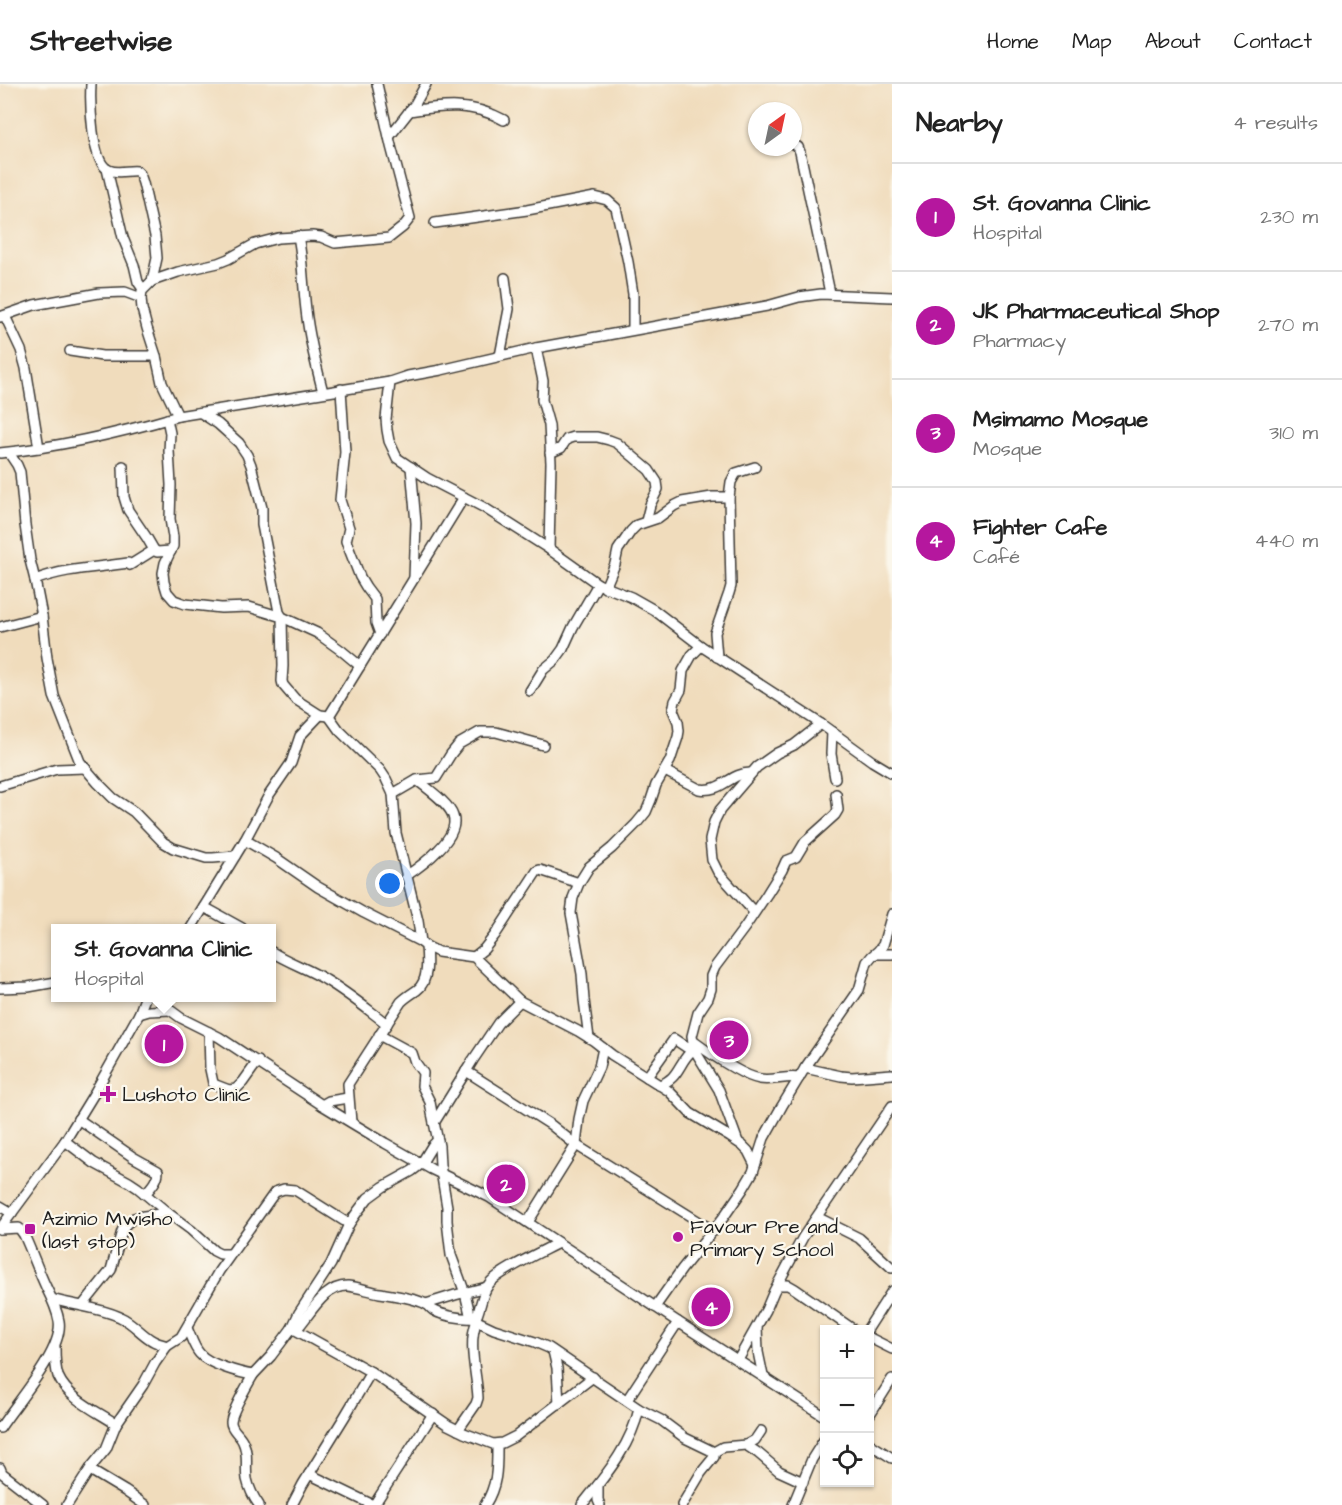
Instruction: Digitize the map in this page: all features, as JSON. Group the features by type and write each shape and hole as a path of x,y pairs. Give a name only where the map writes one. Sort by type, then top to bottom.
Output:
{"street":[{"path":"91,84 90,103 100,162 112,171 133,170 140,174 157,258 152,281 142,294"},
{"path":"152,281 228,260 255,244 278,238 321,237 335,243 381,239 389,238 403,227 410,218 377,84"},
{"path":"389,137 426,84"},
{"path":"409,111 441,106 469,108 504,120"},
{"path":"801,156 830,293"},
{"path":"107,169 123,238 142,294 147,328 162,383 178,416"},
{"path":"435,223 595,197 607,200 616,208 628,262 633,294 633,329"},
{"path":"298,236 302,255 308,327 323,392"},
{"path":"500,356 509,309 504,278"},
{"path":"39,448 24,359 3,317 34,305 91,294 122,292 142,294"},
{"path":"5,453 80,442 178,416 390,382 536,348 767,306 799,297 830,293 892,297"},
{"path":"536,348 542,378 542,400 549,425 551,463 549,549"},
{"path":"70,351 102,356 156,356"},
{"path":"390,382 386,419 389,441 397,458 549,549 602,586 647,606 700,646 892,773"},
{"path":"341,389 345,452 340,500 349,528 346,541 360,577 375,599 376,623 380,634"},
{"path":"201,413 232,435 247,455 251,465 261,503 262,525 277,608 282,617 282,681 284,685 295,699 324,715 380,770 393,795 396,833 424,944 427,967 418,989 406,996 348,1084 351,1122"},
{"path":"168,419 173,546 163,573 171,598 177,602 194,606 249,607 282,617 317,633 360,666"},
{"path":"550,453 573,437 597,437 617,443 649,470 657,482 658,489 650,505 646,521"},
{"path":"25,450 19,468 26,537 42,616 54,696 76,755 84,768 113,798 134,812 154,834 168,845 206,858 236,856"},
{"path":"5,453 19,468"},
{"path":"123,466 124,497 128,510 154,550 157,552 171,551"},
{"path":"411,467 416,523 414,578"},
{"path":"717,657 715,633 729,593 731,577 729,498 733,477 741,471 755,467"},
{"path":"193,924 236,856 269,795 291,763 300,736 324,715 360,666 464,497"},
{"path":"530,691 543,670 563,649 573,627 615,564 618,550 630,531 637,525 660,517 682,502 712,497 729,498"},
{"path":"35,580 70,569 128,563 130,565 154,550"},
{"path":"0,627 42,616"},
{"path":"589,1038 572,913 573,898 589,867 612,848 646,812 656,785 670,761 679,730 673,710 681,690 682,671 700,646"},
{"path":"754,912 718,872 712,860 710,840 717,815 750,773 762,762 794,745 821,724"},
{"path":"393,795 417,780 436,778 459,744 480,732 496,732 543,745"},
{"path":"832,732 831,754 835,778"},
{"path":"0,786 57,769 84,768"},
{"path":"665,771 704,790 717,788 740,774 750,773"},
{"path":"406,876 435,854 446,841 455,823 451,812 440,799 417,780"},
{"path":"738,1142 719,1090 693,1047 693,1027 711,990 711,976 715,967 745,927 786,861 796,856 805,842 836,814 838,810 836,794"},
{"path":"245,840 364,914 446,954 474,957 519,1001 589,1038 669,1091 690,1113 738,1142 748,1151 755,1165"},
{"path":"474,957 484,950 495,935 537,871 579,883"},
{"path":"204,907 235,924"},
{"path":"655,1307 682,1269 714,1231 743,1189 755,1165 764,1138 799,1078 855,997 867,962 883,945 892,914"},
{"path":"427,967 446,954"},
{"path":"875,954 892,954"},
{"path":"276,955 336,986 387,1024"},
{"path":"0,988 51,983"},
{"path":"434,1123 498,1023 519,1001"},
{"path":"0,1229 65,1141 95,1092 144,1002"},
{"path":"165,1002 170,1010 181,1018 258,1061 322,1105 385,1143 421,1164 489,1197 678,1323 820,1413"},
{"path":"139,1014 170,1010"},
{"path":"209,1032 210,1069 213,1083 216,1085 228,1090 236,1089 258,1061"},
{"path":"379,1035 412,1053 423,1073 422,1086 430,1102 438,1140 451,1255 470,1314 475,1320"},
{"path":"647,1077 674,1039 686,1046 711,1054 759,1079 799,1078"},
{"path":"659,1085 673,1078 693,1047"},
{"path":"528,1222 576,1145 583,1101 599,1067 603,1048"},
{"path":"805,1068 852,1077 892,1074"},
{"path":"466,1071 551,1125 576,1145 714,1231"},
{"path":"322,1105 329,1101 348,1098"},
{"path":"738,1360 803,1237 892,1106"},
{"path":"78,1119 133,1157 158,1171 158,1176 145,1194"},
{"path":"294,1329 299,1313 331,1264 349,1224 368,1198 421,1164 438,1140"},
{"path":"65,1141 94,1163 129,1182 191,1230 214,1251 220,1254 230,1254"},
{"path":"67,1505 106,1449 116,1424 167,1346 182,1337 230,1254 275,1192 284,1189 295,1190 349,1224"},
{"path":"0,1206 12,1213"},
{"path":"83,1305 111,1270 126,1224 134,1218 168,1214"},
{"path":"816,1219 853,1233 866,1242 892,1268"},
{"path":"0,1229 19,1228 24,1235 52,1299 59,1321 59,1335 55,1347 0,1428"},
{"path":"458,1430 478,1398 473,1343 475,1320 487,1287 496,1277 558,1243"},
{"path":"778,1285 788,1285 848,1325"},
{"path":"257,1505 248,1480 247,1453 243,1442 231,1424 232,1416 254,1375 319,1301 328,1293 350,1286 426,1304 434,1310 475,1320 494,1329 535,1342 553,1351 639,1409 661,1420 685,1438 714,1452"},
{"path":"426,1304 487,1287"},
{"path":"870,1325 892,1291"},
{"path":"52,1299 68,1304 83,1305 118,1316 130,1322 152,1341 167,1346"},
{"path":"627,1400 678,1323"},
{"path":"757,1327 758,1352 763,1376"},
{"path":"187,1328 203,1358 254,1375"},
{"path":"294,1329 371,1372 448,1425 480,1440 497,1444 516,1436 593,1377"},
{"path":"874,1340 892,1349"},
{"path":"55,1347 58,1376 69,1391 116,1424"},
{"path":"553,1351 557,1368 559,1404"},
{"path":"292,1505 371,1372"},
{"path":"874,1408 892,1379"},
{"path":"582,1505 630,1437 639,1409"},
{"path":"309,1474 373,1505 433,1414"},
{"path":"714,1452 723,1447 746,1445 755,1440 761,1431"},
{"path":"485,1505 491,1495 497,1473 497,1444"},
{"path":"746,1445 779,1471 803,1482"},
{"path":"793,1505 812,1459 820,1447"},
{"path":"874,1447 892,1458"},
{"path":"682,1505 701,1473 714,1457 714,1452"},
{"path":"0,1468 3,1473 43,1505"},
{"path":"90,1470 145,1505"},
{"path":"598,1485 600,1505"}],"place":[{"name":"Msimamo Mosque","path":"729,1040"},
{"name":"St. Govanna Clinic","path":"164,1044"},
{"name":"Lushoto Clinic","path":"108,1094"},
{"name":"JK Pharmaceutical Shop","path":"506,1184"},
{"name":"Azimio Mwisho (last stop)","path":"30,1229"},
{"name":"Favour Pre and Primary School","path":"678,1237"},
{"name":"Fighter Cafe","path":"711,1307"}]}
